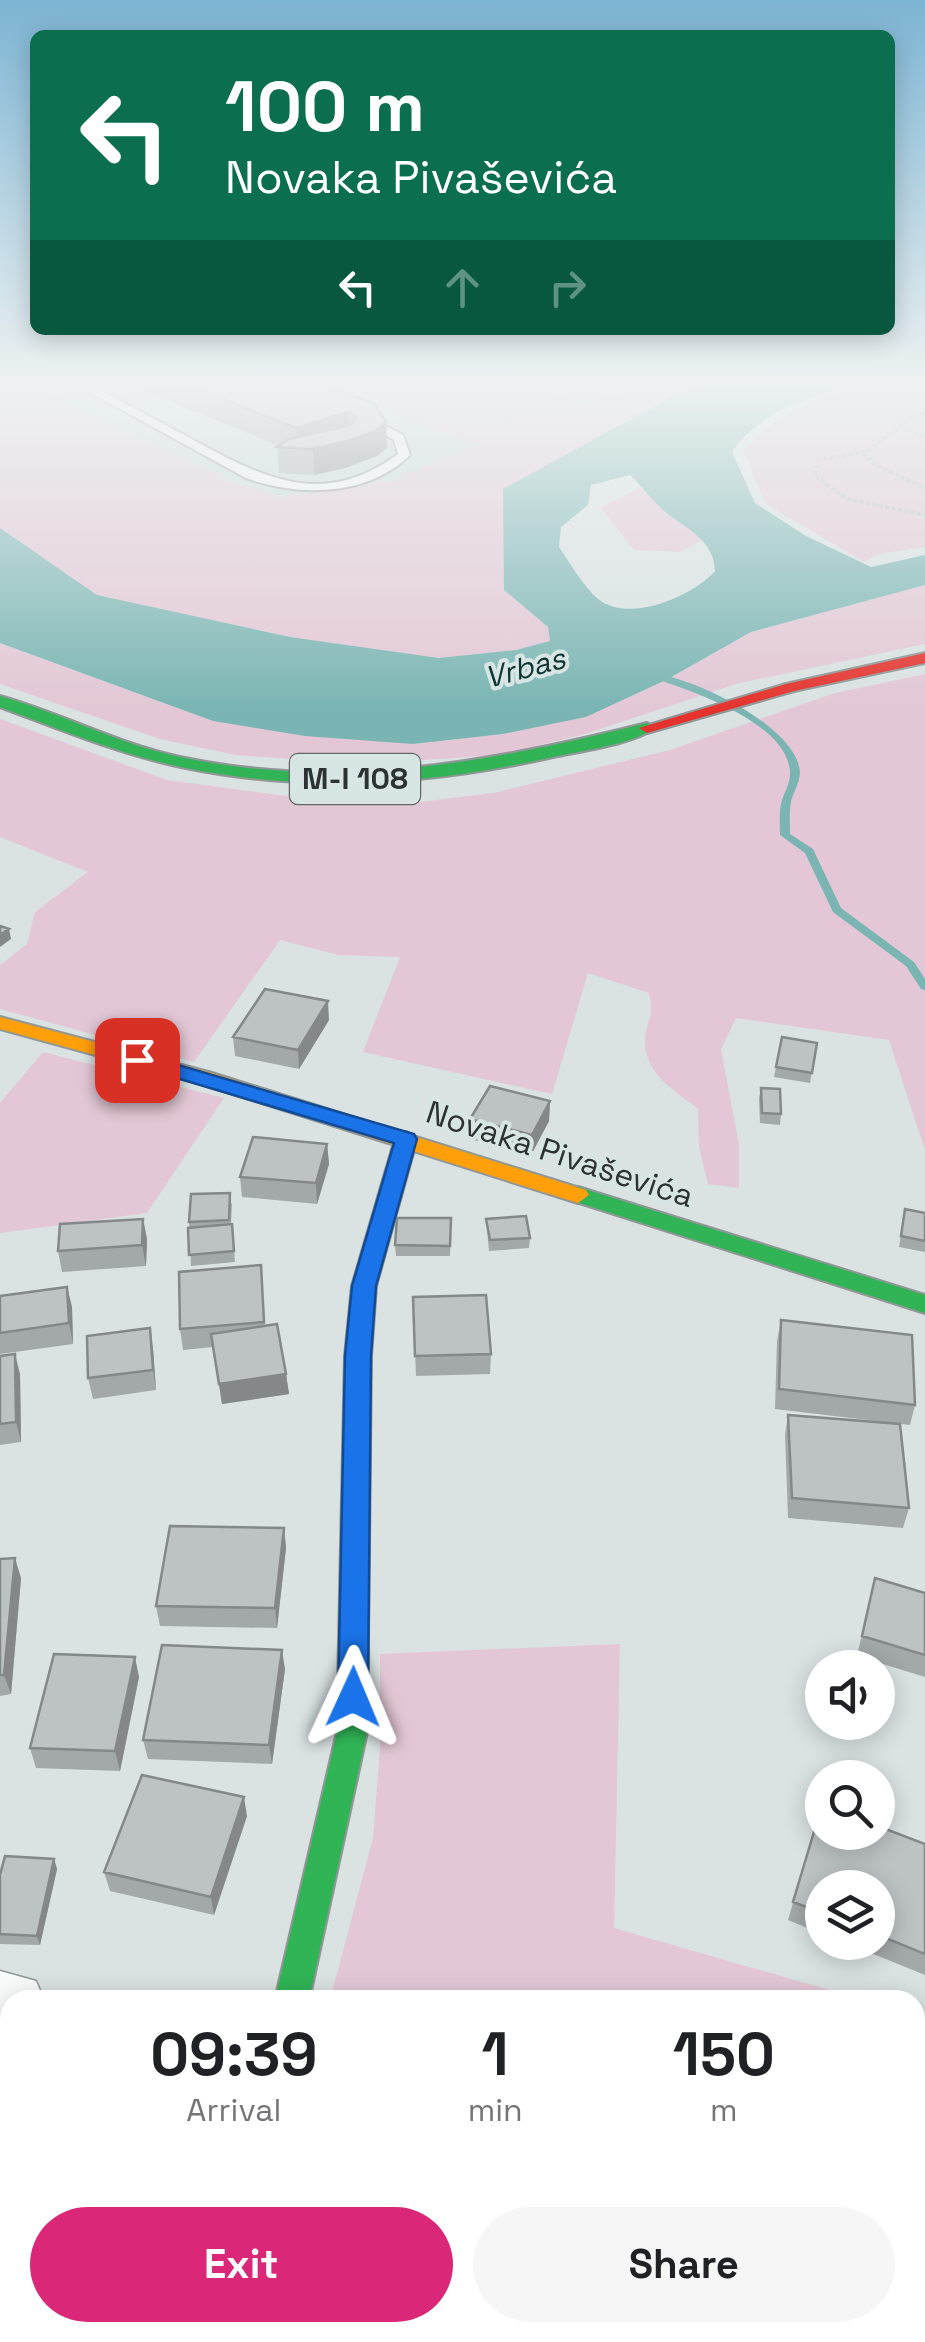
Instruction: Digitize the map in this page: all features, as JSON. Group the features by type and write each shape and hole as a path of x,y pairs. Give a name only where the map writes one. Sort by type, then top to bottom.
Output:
{"street":[{"name":"M-I 108","path":"0,702 119,746 183,763 269,776 356,780 546,757 754,697 925,658"},
{"name":"Novaka Pivaševića","path":"0,1022 406,1139 925,1304"},
{"path":"294,1990 352,1732 358,1356 364,1286 406,1139"}],"path":[{"path":"837,491 847,498 925,514"}],"shaded area":[{"path":"0,491 263,491 281,497 319,491 504,491 504,590 548,627 550,641 516,650 439,658 290,637 97,595 0,528"},
{"path":"263,491 319,491 281,497"},
{"path":"633,491 647,491 703,540 680,552 634,550 600,507"},
{"path":"760,491 925,491 925,547 879,554 864,562 766,504"},
{"path":"925,585 925,644 736,684 585,734 498,755 345,763 236,755 160,739 0,684 0,643 213,721 413,744 503,734 586,717 666,680 751,632"},
{"path":"925,674 925,1150 889,1040 736,1018 721,1049 739,1145 739,1188 708,1184 699,1147 698,1109 662,1080 646,1052 649,993 588,973 552,1094 363,1052 400,957 338,955 280,940 194,1062 0,1009 0,965 27,944 35,912 88,872 0,837 0,719 167,780 339,803 420,802 494,793 670,750 835,693"},
{"path":"43,1052 224,1098 147,1213 0,1233 0,1103"},
{"path":"620,1644 614,1928 829,1990 333,1990 373,1838 380,1748 380,1654"}],"water":[{"name":"Vrbas","path":"503,491 590,491 588,505 561,527 559,547 598,599 626,609 660,604 692,589 715,571 704,543 645,491 750,491 755,503 806,536 871,567 925,555 925,585 751,632 666,680 586,717 503,734 413,744 305,736 213,721 0,643 0,528 97,595 290,637 439,658 516,650 550,641 548,627 504,590"}],"building":[{"path":"265,989 328,1001 298,1050 233,1037"},
{"path":"782,1037 817,1043 812,1073 776,1067"},
{"path":"490,1086 550,1101 532,1135 470,1119"},
{"path":"761,1088 780,1089 781,1114 762,1113"},
{"path":"253,1137 327,1144 316,1183 240,1177"},
{"path":"230,1193 229,1220 189,1222 191,1194"},
{"path":"905,1209 925,1213 925,1241 901,1236"},
{"path":"526,1216 530,1238 490,1240 486,1219"},
{"path":"397,1218 451,1218 450,1246 395,1245"},
{"path":"143,1219 142,1245 58,1251 60,1224"},
{"path":"232,1224 234,1251 189,1255 188,1228"},
{"path":"261,1265 264,1322 180,1329 179,1272"},
{"path":"67,1287 69,1323 0,1333 0,1296"},
{"path":"486,1295 491,1354 415,1356 413,1297"},
{"path":"781,1320 912,1335 915,1405 779,1389"},
{"path":"277,1324 286,1374 219,1384 211,1334"},
{"path":"150,1328 153,1370 88,1378 87,1336"},
{"path":"15,1354 16,1422 0,1424 0,1356"},
{"path":"788,1415 900,1424 909,1508 792,1498"},
{"path":"170,1526 284,1528 275,1608 156,1606"},
{"path":"15,1558 4,1675 0,1675 0,1559"},
{"path":"875,1578 925,1593 925,1655 862,1636"},
{"path":"162,1645 282,1650 269,1745 143,1740"},
{"path":"54,1654 135,1657 115,1751 30,1748"},
{"path":"142,1775 244,1797 211,1897 104,1872"},
{"path":"895,1833 925,1844 925,1954 895,1942 895,1870 805,1870 805,1907 793,1902 809,1850 895,1850"},
{"path":"5,1856 54,1859 37,1936 0,1934 0,1875"}],"waterway":[{"path":"653,675 739,710 779,739 791,755 795,773 786,803 785,835 809,851 837,910 910,964 925,987"}],"traffic: fast":[{"path":"0,701 89,735 180,762 238,773 297,778 415,775 474,767 533,757 647,728"},
{"path":"294,1990 352,1732 358,1356 364,1286 406,1139"},
{"path":"578,1195 925,1304"}],"traffic: slow":[{"path":"0,1023 205,1078 578,1195"}],"traffic: jam":[{"path":"647,728 791,687 925,658"}],"route":[{"path":"137,1060 406,1139 364,1286 358,1356 353,1697"}]}
